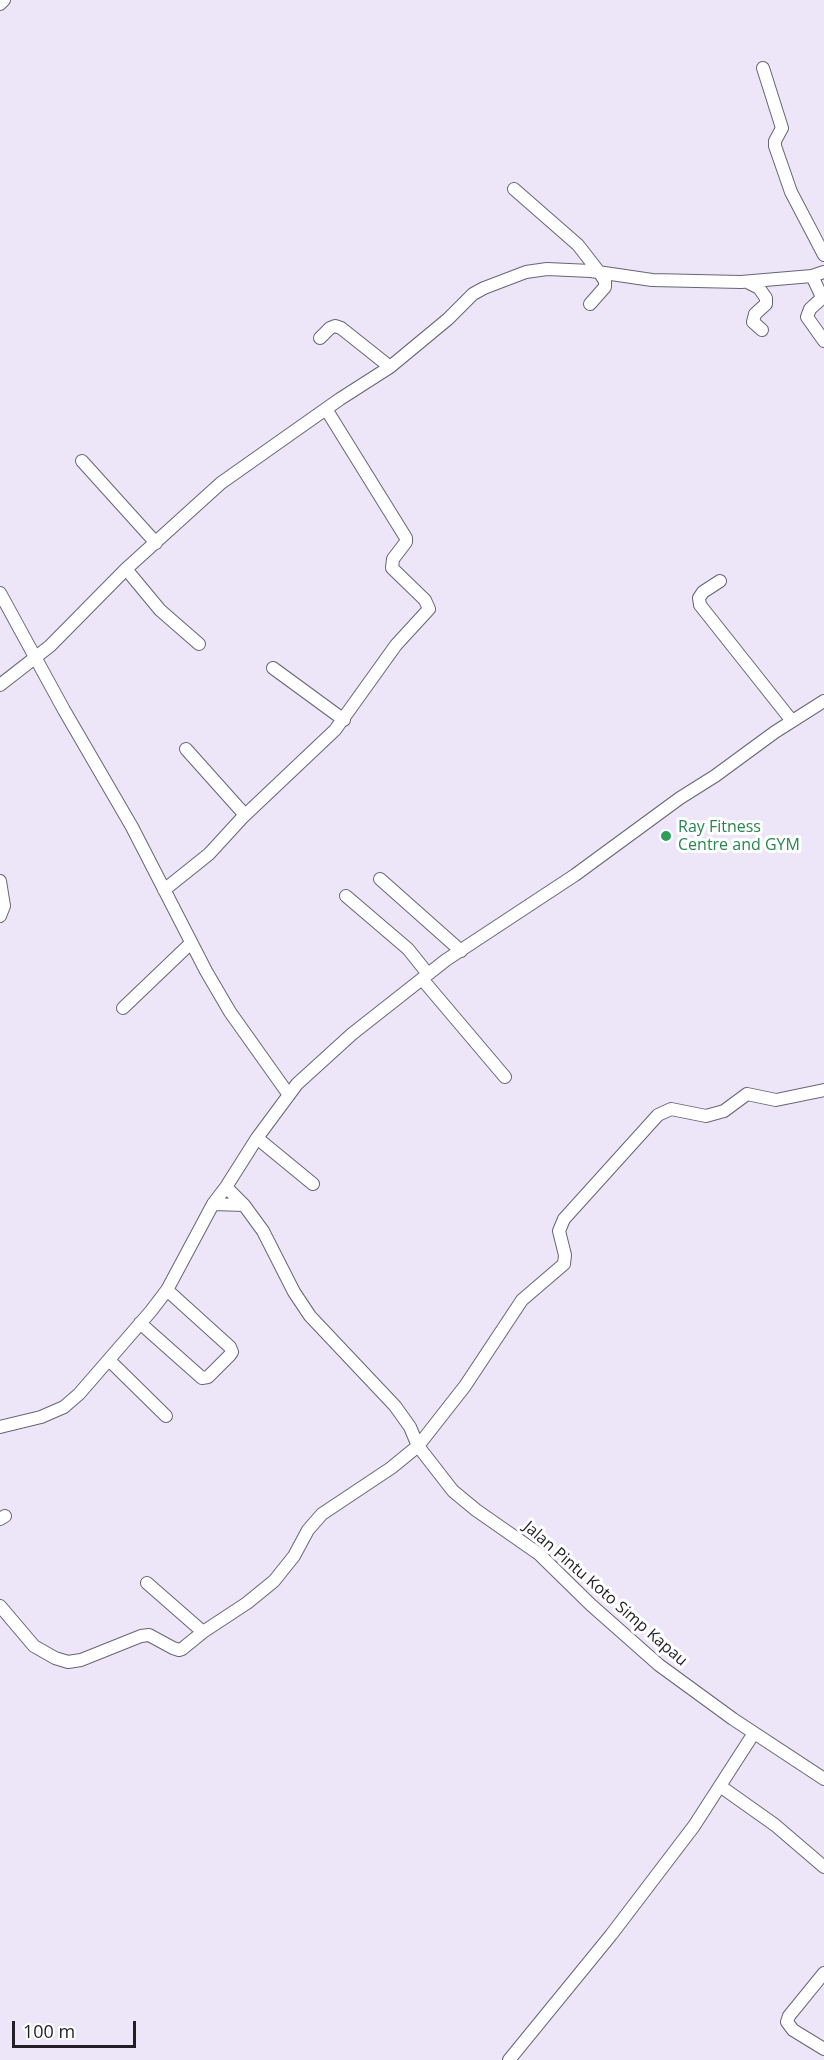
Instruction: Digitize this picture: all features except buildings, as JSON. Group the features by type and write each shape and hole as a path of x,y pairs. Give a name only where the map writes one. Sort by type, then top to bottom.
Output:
{"street":[{"path":"763,68 782,128 775,141 775,146 791,192 824,255"},
{"path":"514,189 578,245 605,281 605,287 590,304"},
{"path":"0,685 50,646 126,569 221,483 390,367 448,319 473,294 484,288 526,272 547,269 599,272 652,280 748,282 818,274 821,299 810,309 807,317 824,340"},
{"path":"748,282 759,288 766,298 766,304 755,314 753,322 762,330"},
{"path":"320,338 330,328 335,326 341,328 390,367"},
{"path":"164,890 209,854 245,815 344,720 396,645 429,609 425,600 392,568 393,559 406,542 406,538 326,409"},
{"path":"82,461 156,543"},
{"path":"126,569 160,610 199,644"},
{"path":"720,580 703,592 699,598 700,605 792,721"},
{"path":"0,593 132,827 191,943 230,1012 289,1095"},
{"path":"273,668 344,720"},
{"path":"0,1427 41,1417 64,1407 79,1394 110,1359 167,1290 213,1204 257,1138 297,1084 322,1059 425,976 487,932 575,875 680,798 824,701"},
{"path":"186,749 245,815"},
{"path":"380,879 461,951"},
{"path":"0,881 4,906 0,916"},
{"path":"346,896 408,949 425,976 506,1077"},
{"path":"123,1008 191,943"},
{"path":"0,1606 34,1646 55,1658 68,1662 81,1660 141,1636 149,1635 178,1650 247,1603 274,1581 294,1556 308,1530 322,1514 391,1468 418,1446 465,1386 522,1300 564,1264 565,1255 559,1231 564,1219 658,1114 671,1108 706,1116 724,1111 747,1094 776,1100 824,1090"},
{"path":"257,1138 313,1184"},
{"name":"Jalan Pintu Koto Simp Kapau","path":"226,1187 244,1205 263,1231 294,1292 310,1316 395,1406 410,1428 418,1446 453,1491 539,1554 590,1604 659,1665 754,1733 824,1779"},
{"path":"213,1204 244,1205"},
{"path":"140,1323 202,1378 208,1377 230,1356 232,1352 230,1347 167,1290"},
{"path":"110,1359 166,1416"},
{"path":"147,1582 203,1632"},
{"path":"509,2060 611,1935 694,1826 754,1733"},
{"path":"720,1786 775,1825 824,1867"},
{"path":"824,1972 789,2016 787,2022 794,2030 824,2049"}],"place":[{"name":"Ray Fitness Centre and GYM","path":"666,836"}]}
